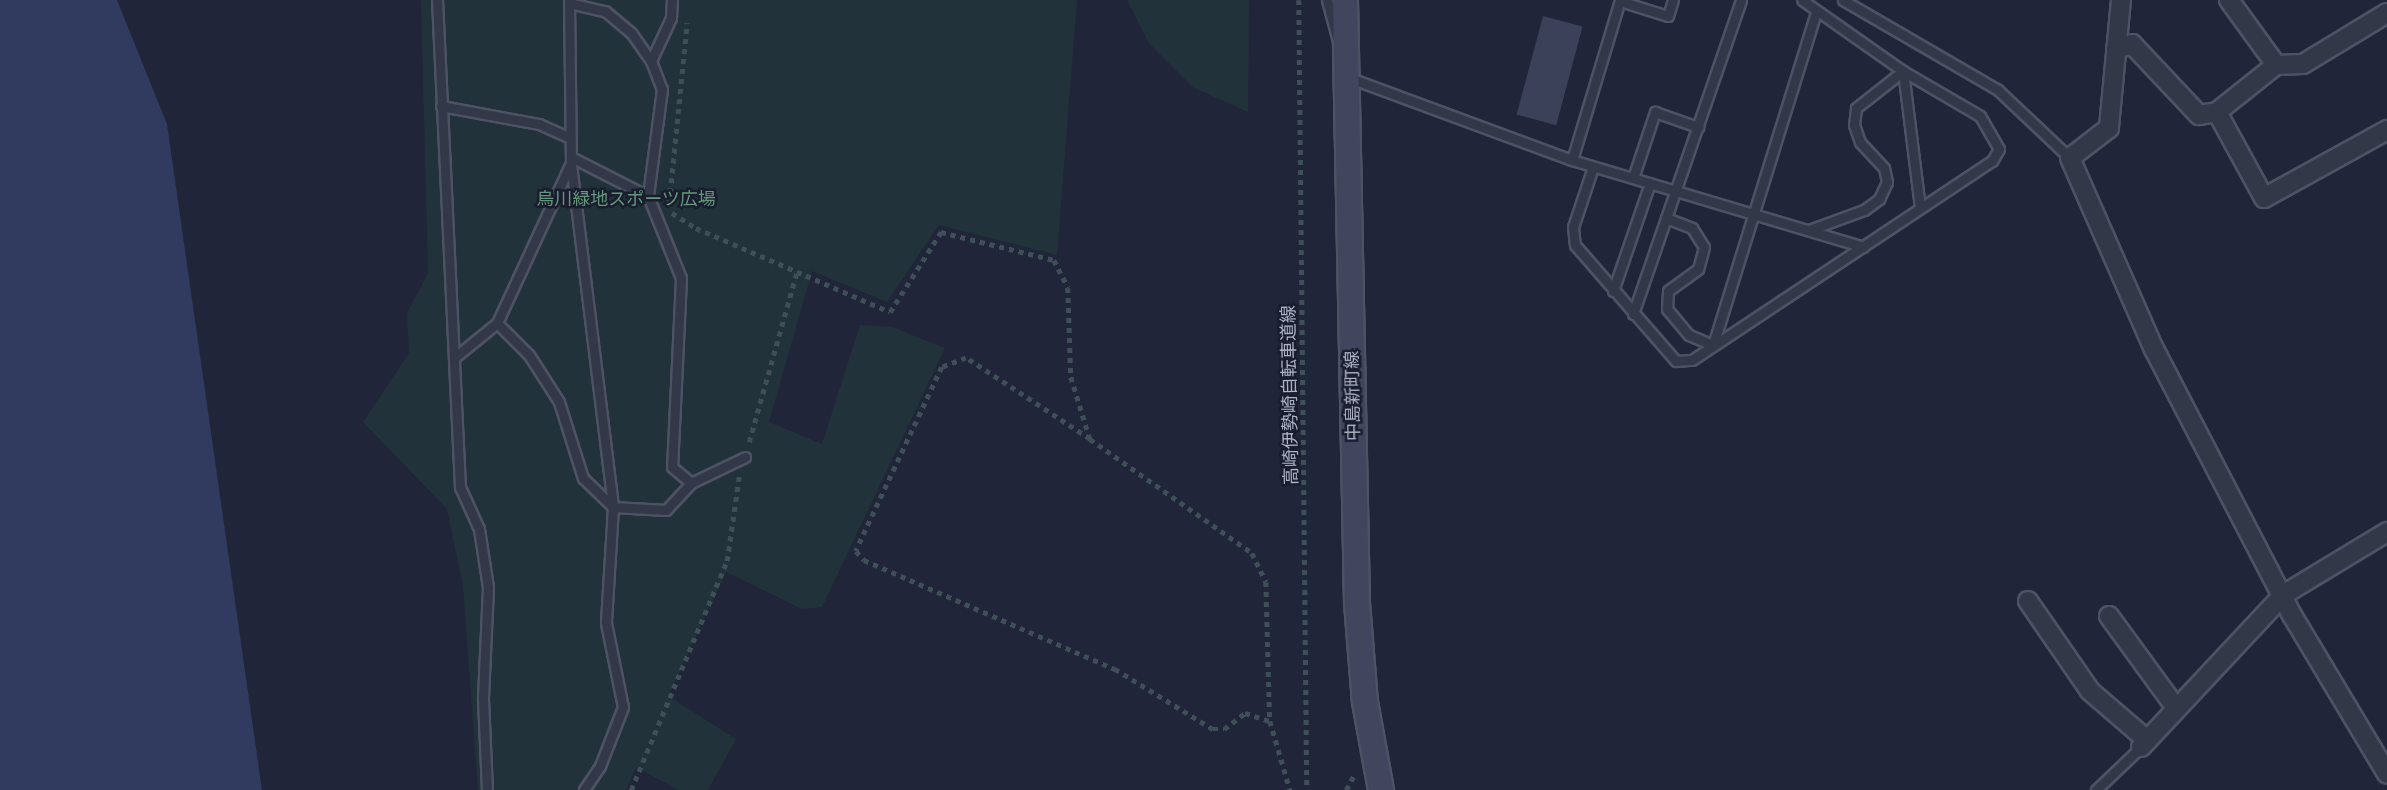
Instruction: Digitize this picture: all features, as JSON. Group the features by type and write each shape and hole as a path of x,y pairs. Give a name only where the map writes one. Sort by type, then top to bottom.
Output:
{"main road":[{"name":"中島新町線","path":"1345,0 1357,603 1366,702 1381,790"}],"street":[{"path":"2121,0 2109,128 2070,158 2154,349 2283,595 2387,774"},
{"path":"2229,0 2276,65"},
{"path":"2116,49 2132,44 2199,116 2217,112 2276,65 2303,64 2387,13"},
{"path":"2217,112 2264,198 2387,130"},
{"path":"2028,601 2090,691 2144,743 2251,634 2283,595 2387,532"},
{"path":"2109,616 2176,708"}],"lane":[{"path":"437,0 460,487 479,529 488,587 483,699 487,790"},
{"path":"651,61 671,18 672,0"},
{"path":"1327,0 1329,18 1345,66 1572,160 1863,247"},
{"path":"1572,160 1620,1 1668,16 1673,0"},
{"path":"1633,314 1741,0"},
{"path":"1593,167 1573,227 1575,245 1676,361 1692,360 1992,161 1999,149 1980,116 1903,71 1802,0"},
{"path":"1843,0 1998,90 2070,158"},
{"path":"584,790 600,766 623,707 606,624 613,507 571,161 569,2 605,11 632,34 651,61 662,89 648,196 681,278 672,467 691,483"},
{"path":"1713,345 1816,12"},
{"path":"1903,71 1920,207"},
{"path":"1809,230 1864,210 1879,198 1886,182 1884,168 1860,142 1854,125 1857,108 1903,71"},
{"path":"440,106 539,124 570,138"},
{"path":"1633,178 1655,112 1698,127"},
{"path":"454,358 497,323 571,161"},
{"path":"571,161 648,196"},
{"path":"1613,291 1650,183"},
{"path":"1666,218 1692,228 1704,247 1698,268 1668,291 1667,309 1689,335 1713,345"},
{"path":"497,323 529,355 559,402 583,478 613,507 666,510 691,483 745,457"},
{"path":"2096,790 2144,743"}],"path":[{"name":"高崎伊勢崎自転車道線","path":"1299,0 1307,790"},
{"path":"688,13 668,210 696,228 890,312 942,232 1054,260 1068,288 1071,377 1090,439"},
{"path":"631,790 727,561 745,457 797,271"},
{"path":"1270,721 1245,713 1224,729 1213,729 1115,669 864,560 856,551 942,367 966,358 1090,439 1252,553 1266,582 1270,721 1290,790"}],"green space":[{"name":"烏川緑地スポーツ広場","path":"421,0 1077,0 1057,255 939,225 887,302 812,271 769,422 822,444 860,325 892,327 945,348 822,607 802,609 726,572 668,696 736,739 708,790 678,790 636,767 626,790 478,790 463,586 447,509 363,422 409,353 407,313 428,273"},
{"path":"1127,0 1249,0 1248,112 1194,88 1149,43"}],"water":[{"path":"0,0 117,0 167,124 262,790 0,790"}],"building":[{"path":"1543,16 1583,27 1556,125 1517,115"}]}
